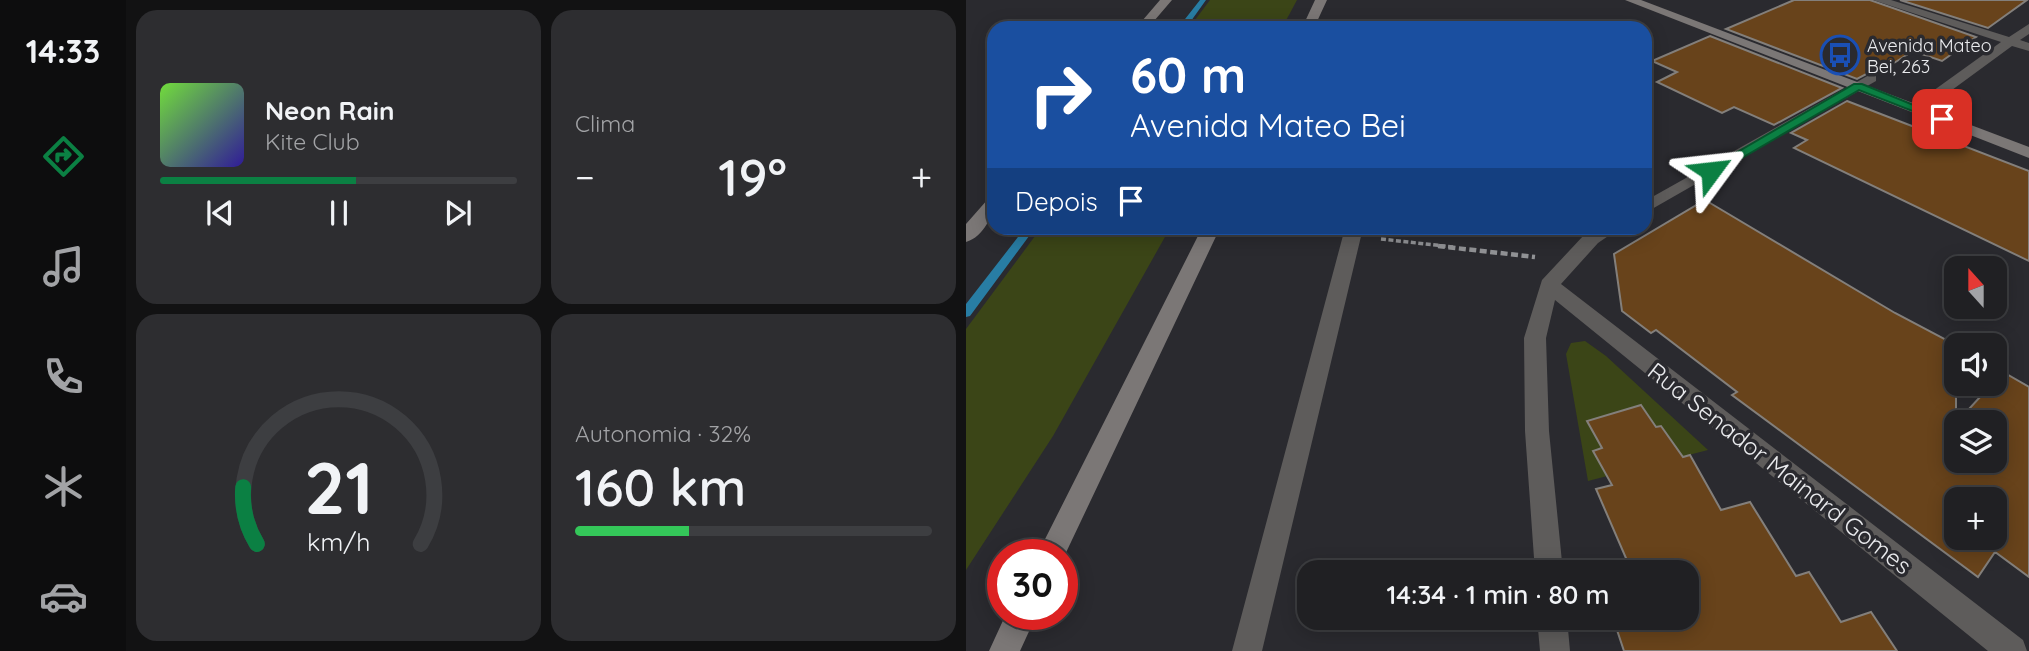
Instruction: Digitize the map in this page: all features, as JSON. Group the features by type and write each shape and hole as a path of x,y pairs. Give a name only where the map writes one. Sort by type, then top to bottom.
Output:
{"main road":[{"path":"1148,21 1166,0"},
{"path":"1310,21 1321,0"},
{"path":"1631,0 1923,104 2029,138"},
{"path":"1661,0 1864,82"},
{"path":"1923,104 2029,153"},
{"path":"966,236 987,211"},
{"path":"1059,539 1208,235"},
{"path":"1004,651 1014,630"}],"street":[{"path":"1879,0 2029,47"},
{"path":"1923,104 2029,28"},
{"path":"1652,204 1864,82"},
{"path":"1247,651 1352,235"},
{"path":"1548,560 1537,431 1535,338 1549,285 1591,239 1598,235"},
{"name":"Rua Senador Mainard Gomes","path":"1549,285 2011,651"},
{"path":"1553,630 1555,651"}],"path":[{"path":"1375,235 1570,261"}],"green space":[{"path":"1210,0 1297,0 1286,21 1194,21"},
{"path":"1036,235 1166,235 1053,436 966,570 966,329"},
{"path":"1585,341 1606,356 1708,450 1588,481 1566,354 1571,343"}],"building":[{"path":"1794,0 1870,0 1976,37 1942,61 1913,51 1878,73 1870,72 1857,79 1726,29"},
{"path":"1900,0 2027,0 1988,28"},
{"path":"1710,36 1842,88 1774,125 1734,107 1722,113 1657,82 1677,72 1652,61"},
{"path":"1847,101 2029,171 2029,261 1794,148 1807,140 1791,133"},
{"path":"1705,200 1895,313 1944,339 1944,396 1956,396 1956,410 1944,410 1944,473 2007,473 2007,410 1968,410 1981,396 2007,396 2007,374 2029,387 2029,577 1995,552 1978,577 1732,395 1737,392 1656,330 1651,333 1622,311 1614,254 1646,235 1652,235 1652,231"},
{"path":"1641,405 1656,427 1661,426 1683,457 1690,455 1721,510 1750,502 1796,576 1809,572 1841,622 1871,612 1897,651 1624,651 1617,630 1699,630 1699,560 1627,560 1596,489 1612,485 1593,451 1602,448 1587,421"}],"waterway":[{"path":"1187,21 1203,0"},
{"path":"966,313 1025,235"}],"place":[{"name":"Avenida Mateo Bei, 263","path":"1840,55"}],"route":[{"path":"1711,171 1858,86 1942,119"}]}
